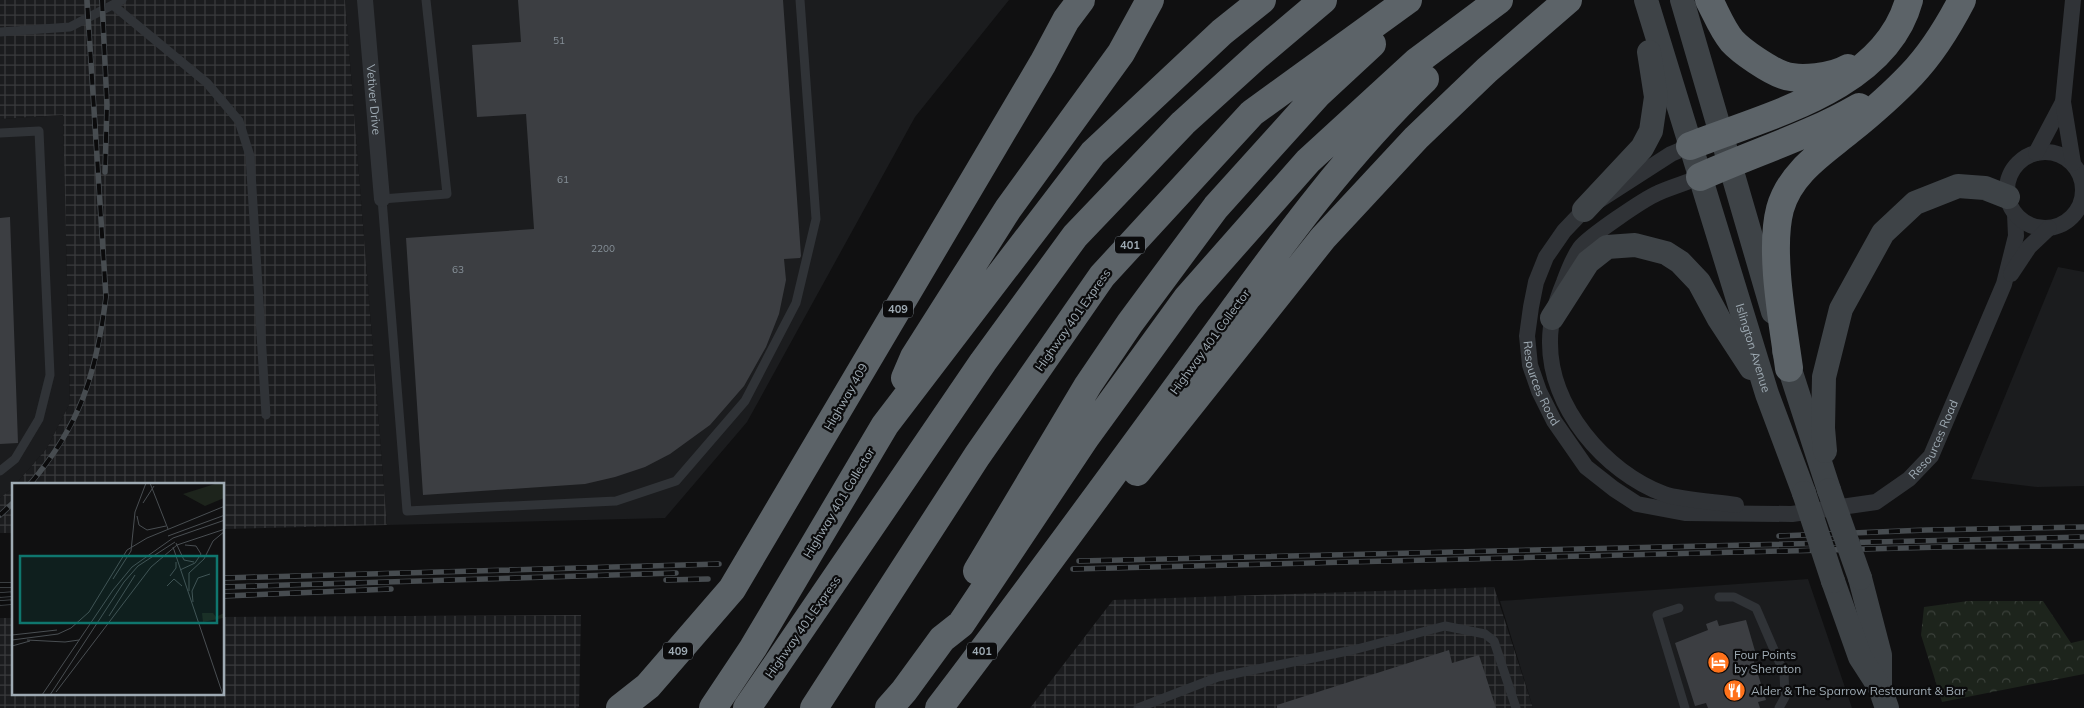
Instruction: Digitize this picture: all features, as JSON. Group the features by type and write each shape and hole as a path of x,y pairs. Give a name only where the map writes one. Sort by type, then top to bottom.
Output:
{"highway":[{"path":"1043,63 1066,20 1081,0"},
{"path":"1043,63 1100,0"},
{"path":"885,425 914,357 1008,209 1121,53 1150,0"},
{"name":"Highway 401 Collector","path":"713,708 758,640 885,425 1093,153 1222,32 1262,0"},
{"name":"Highway 401 Express","path":"747,708 983,362 1076,236 1183,123 1258,55 1323,0"},
{"name":"Highway 401 Express","path":"814,708 977,456 1102,276 1252,113 1408,0"},
{"path":"942,639 949,618 1088,385 1130,323 1216,207 1318,95 1420,0"},
{"path":"889,708 904,691 942,639 961,624 1086,437 1187,298 1308,161 1416,62 1499,0"},
{"name":"Highway 401 Collector","path":"939,708 1057,551 1301,218 1386,116 1507,0"},
{"path":"1057,551 1090,531 1323,238 1349,209 1416,138 1488,70 1568,0"},
{"path":"1709,0 1732,41 1758,61 1784,76 1811,78 1841,72 1878,52"},
{"path":"1690,146 1827,92 1857,72 1878,52 1898,28 1909,0"},
{"path":"1789,368 1776,250 1777,226 1784,199 1791,185 1803,169 1855,126 1911,75 1944,34 1962,0"},
{"name":"Highway 409","path":"620,708 648,686 732,589 1043,63"},
{"path":"1700,177 1840,118 1911,75"}],"main road":[{"name":"Islington Avenue","path":"1682,0 1789,368 1860,578 1880,655 1883,698"},
{"name":"Islington Avenue","path":"1647,4 1767,394 1804,493 1860,657 1883,698"},
{"path":"1584,210 1642,148 1651,132 1656,97 1647,37 1647,4"},
{"path":"1829,490 1822,428 1824,377 1841,309 1883,233 1915,203 1958,186 1985,188 2011,205"},
{"path":"1552,318 1588,262 1607,247 1635,245 1666,253 1680,262 1699,282 1719,319 1767,394"}],"street":[{"name":"Vetiver Drive","path":"369,0 382,199"},
{"path":"2073,163 2056,153 2036,153 2019,162 2009,179 2011,205 2029,225 2049,228 2077,219 2082,201 2084,181 2073,163 2063,102 2074,0"},
{"path":"2036,153 2063,102"},
{"name":"Resources Road","path":"1690,146 1671,154 1584,210 1564,230 1546,257 1536,282 1527,336 1530,364 1539,391 1554,421 1586,467 1637,504 1685,513 1792,514 1876,502 1909,479 1931,456 2004,284 2016,236 2011,205"},
{"name":"Resources Road","path":"1700,177 1656,194 1580,247 1559,293 1552,318 1550,342 1553,366 1568,408 1580,429 1595,448 1632,477 1665,494 1792,514"},
{"name":"Resources Road","path":"2004,284 2029,247 2049,228"}],"lane":[{"path":"0,32 70,27 114,6 122,0"},
{"path":"426,0 447,194 382,199 407,511 616,501 676,481 745,401 796,303 816,219 800,0"},
{"path":"114,6 207,83 239,121 250,156 266,415"},
{"path":"0,133 39,131 50,375 39,419 15,459 0,471"},
{"path":"1719,597 1734,597 1756,608 1784,674 1785,697 1778,708"},
{"path":"1679,608 1657,615 1685,708"},
{"path":"1138,708 1218,678 1353,650 1445,626 1485,634 1494,641 1516,708"}],"shaded area":[{"path":"0,0 345,0 387,525 225,529 225,483 17,483 47,448 70,403 63,115 0,119"},
{"path":"345,0 1009,0 915,117 747,422 665,518 387,525"},
{"path":"63,115 70,403 47,448 17,483 12,483 12,489 0,498 0,119"},
{"path":"2058,267 2084,272 2084,486 2037,487 1971,479"},
{"path":"12,489 12,533 0,533 0,498"},
{"path":"1808,579 1852,708 1533,708 1500,601"},
{"path":"1494,587 1533,708 1030,708 1113,600"},
{"path":"581,615 579,707 0,708 0,618 12,618 12,696 225,696 225,617"}],"green space":[{"path":"1968,601 2043,601 2071,643 2084,640 2084,674 1942,702 1921,635 1924,607"}],"building":[{"path":"518,0 783,0 801,256 800,258 784,259 786,280 779,314 766,347 744,386 710,425 670,454 645,467 585,484 423,495 406,238 534,229 526,114 477,117 472,45 521,42"},
{"path":"10,217 18,443 0,444 0,218"},
{"path":"1717,620 1719,626 1746,620 1755,651 1751,652 1766,700 1758,702 1760,708 1708,708 1706,703 1695,706 1675,643 1708,630 1706,624"},
{"path":"1449,650 1452,663 1479,655 1496,708 1277,708 1277,705"}],"railway":[{"path":"31,483 62,440 74,419 83,397 97,350 106,297 87,0"},
{"path":"102,0 107,105 105,172"},
{"path":"0,515 12,504"},
{"path":"1779,536 1926,530 2084,527"},
{"path":"1079,561 2084,537"},
{"path":"1073,569 1943,547 2084,546"},
{"path":"225,578 719,564"},
{"path":"225,587 676,573"},
{"path":"666,580 708,579"},
{"path":"0,585 12,585"},
{"path":"225,596 391,589"},
{"path":"0,595 12,594"},
{"path":"0,603 12,602"}],"place":[{"name":"Four Points by Sheraton","path":"1718,662"},
{"name":"Alder & The Sparrow Restaurant & Bar","path":"1735,691"}]}
